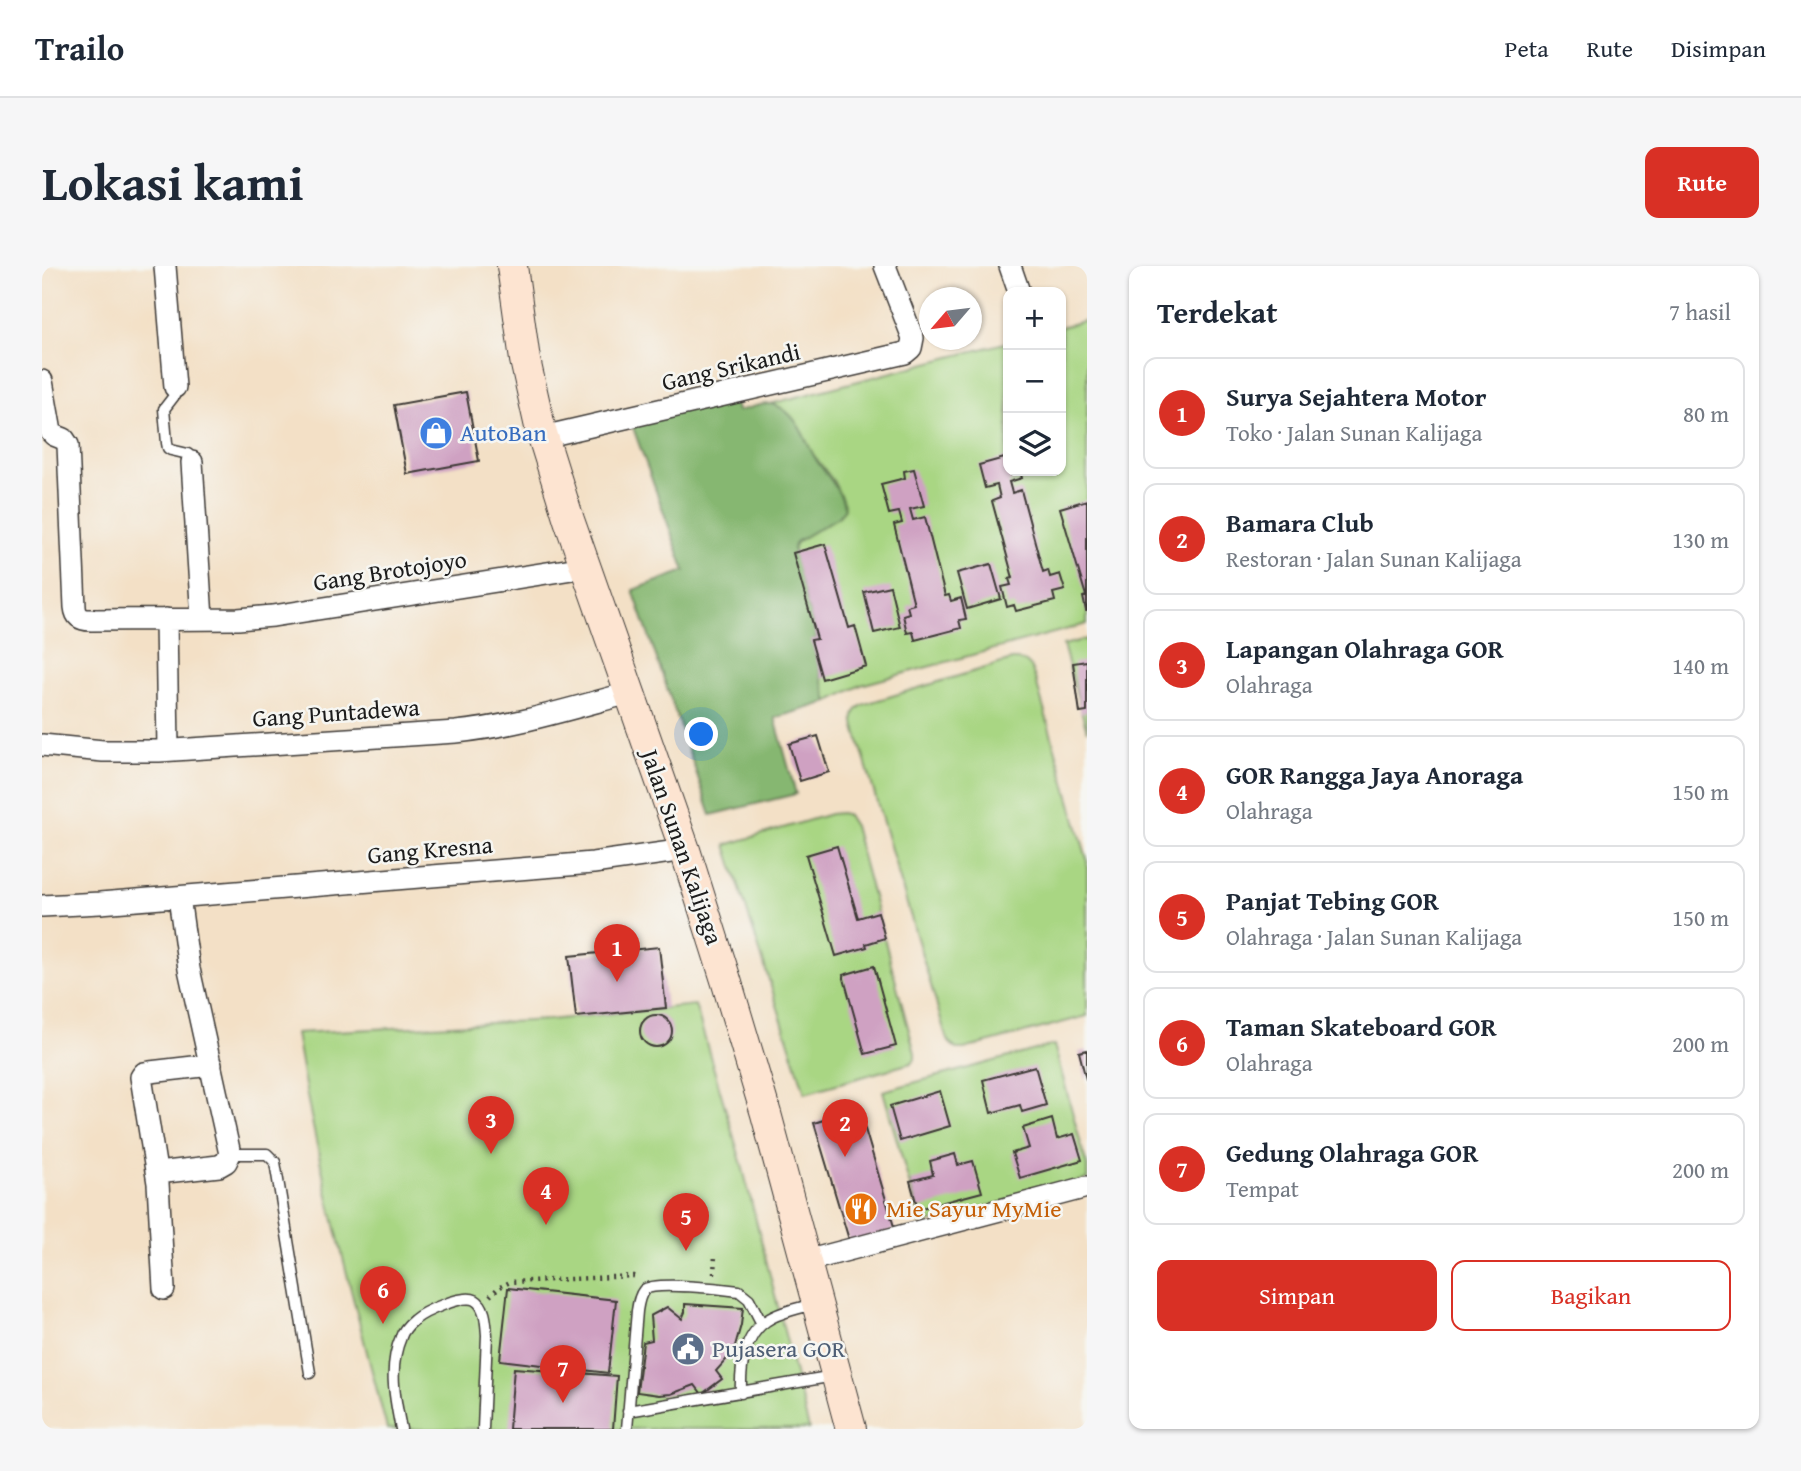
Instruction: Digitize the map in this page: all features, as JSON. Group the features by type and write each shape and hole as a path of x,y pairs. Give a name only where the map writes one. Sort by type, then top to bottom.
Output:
{"main road":[{"name":"Jalan Sunan Kalijaga","path":"512,266 525,360 543,437 585,567 685,850 742,1034 851,1429"}],"street":[{"path":"165,266 176,387"},
{"name":"Gang Srikandi","path":"543,437 898,355 911,348 913,338 885,266"},
{"path":"1016,268 1018,287"},
{"name":"Gang Brotojoyo","path":"42,381 51,432 64,439 68,446 76,612 80,618 239,619 585,567"},
{"path":"192,462 202,619"},
{"path":"166,619 168,750"},
{"name":"Gang Puntadewa","path":"42,745 103,751 168,750 481,730 531,720 629,693"},
{"name":"Gang Kresna","path":"42,906 593,863 685,850"},
{"path":"157,1172 219,1166 226,1162 230,1154 189,969 179,897"},
{"path":"164,1289 157,1172 141,1076 150,1072 211,1065"},
{"path":"806,1261 1087,1187"}],"lane":[{"path":"176,387 174,396 164,409 166,443 171,450 188,454 192,462"},
{"path":"230,1154 267,1154 275,1162 310,1373"},
{"path":"627,1429 637,1311 639,1297 646,1289 665,1286 742,1292 749,1299 762,1324"},
{"path":"401,1429 393,1384 397,1348 403,1332 419,1316 445,1304 470,1299 474,1299 480,1306 486,1320 483,1429"},
{"path":"741,1393 744,1356 752,1337 762,1324 770,1318 817,1303"},
{"path":"628,1411 837,1376"}],"path":[{"path":"480,1306 498,1288 510,1282 633,1276 639,1279 646,1289"}],"green space":[{"path":"1087,320 1087,624 861,685 828,702 811,640 817,638 793,548 796,542 839,516 844,505 834,482 776,405 770,404 1003,343 1003,476 1066,476 1066,326"},
{"path":"734,398 737,411 771,404 790,415 837,489 845,508 838,517 796,542 793,548 817,639 812,641 828,702 775,718 796,794 711,815 633,590 685,571 631,422"},
{"path":"1087,639 1087,731 1063,645"},
{"path":"1012,660 1022,660 1030,666 1033,673 1087,859 1087,1016 956,1049 947,1040 854,716 858,708 865,704"},
{"path":"841,813 847,815 854,826 915,1059 911,1063 805,1093 726,845"},
{"path":"695,1005 742,1165 809,1429 387,1429 325,1183 296,1033 548,1020"},
{"path":"1054,1045 1087,1166 1087,1179 921,1225 883,1091"}],"building":[{"name":"AutoBan","path":"466,392 479,461 407,474 394,405"},
{"path":"1003,458 1003,476 1021,476 1009,482 1012,493 1021,490 1043,572 1048,570 1050,577 1060,574 1065,590 1053,593 1055,601 1016,611 1014,605 1007,607 1002,587 1011,585 1009,579 1013,578 992,501 1000,498 997,485 985,488 979,465"},
{"path":"914,469 924,506 910,509 913,520 925,517 945,596 949,595 951,601 961,598 966,619 959,620 961,628 915,640 913,632 907,633 903,615 909,613 907,606 914,604 894,525 902,523 899,512 889,514 881,484 905,478 904,471"},
{"path":"1087,500 1086,611 1083,597 1086,596 1060,508"},
{"path":"825,544 849,628 855,626 866,666 822,679 811,640 817,639 793,553"},
{"path":"991,564 1001,599 967,609 957,573"},
{"path":"890,586 900,627 874,633 864,592"},
{"path":"1087,661 1087,712 1080,713 1073,663"},
{"path":"818,736 829,772 800,781 789,744"},
{"path":"837,846 858,918 878,912 885,938 866,944 867,947 836,956 806,855"},
{"path":"659,947 666,1008 576,1017 569,956"},
{"path":"874,966 896,1046 865,1054 843,975"},
{"path":"656,1015 668,1019 672,1031 668,1043 656,1047 644,1043 640,1031 644,1019"},
{"path":"1087,1050 1087,1079 1086,1079 1079,1052"},
{"path":"1035,1066 1046,1105 1022,1112 1020,1105 991,1113 983,1080"},
{"path":"940,1091 950,1126 900,1141 890,1106"},
{"path":"859,1109 895,1230 850,1243 814,1123"},
{"path":"1052,1119 1057,1139 1074,1134 1082,1160 1020,1178 1012,1153 1029,1148 1023,1128"},
{"path":"955,1154 958,1165 973,1161 982,1192 918,1209 910,1181 933,1175 930,1161"},
{"path":"508,1288 616,1300 608,1373 500,1360"},
{"name":"Pujasera GOR","path":"685,1304 743,1308 735,1346 716,1371 722,1379 702,1394 695,1385 671,1394 637,1392 643,1342 652,1340 650,1316 667,1307 682,1319"},
{"path":"514,1368 617,1376 613,1429 509,1429"}],"place":[{"name":"AutoBan","path":"436,433"},
{"name":"Surya Sejahtera Motor","path":"617,982"},
{"name":"Lapangan Olahraga GOR","path":"491,1154"},
{"name":"Bamara Club","path":"845,1157"},
{"name":"Mie Sayur MyMie","path":"861,1209"},
{"name":"GOR Rangga Jaya Anoraga","path":"546,1225"},
{"name":"Panjat Tebing GOR","path":"686,1251"},
{"name":"Taman Skateboard GOR","path":"383,1324"},
{"name":"Pujasera GOR","path":"688,1349"},
{"name":"Gedung Olahraga GOR","path":"563,1403"}]}
